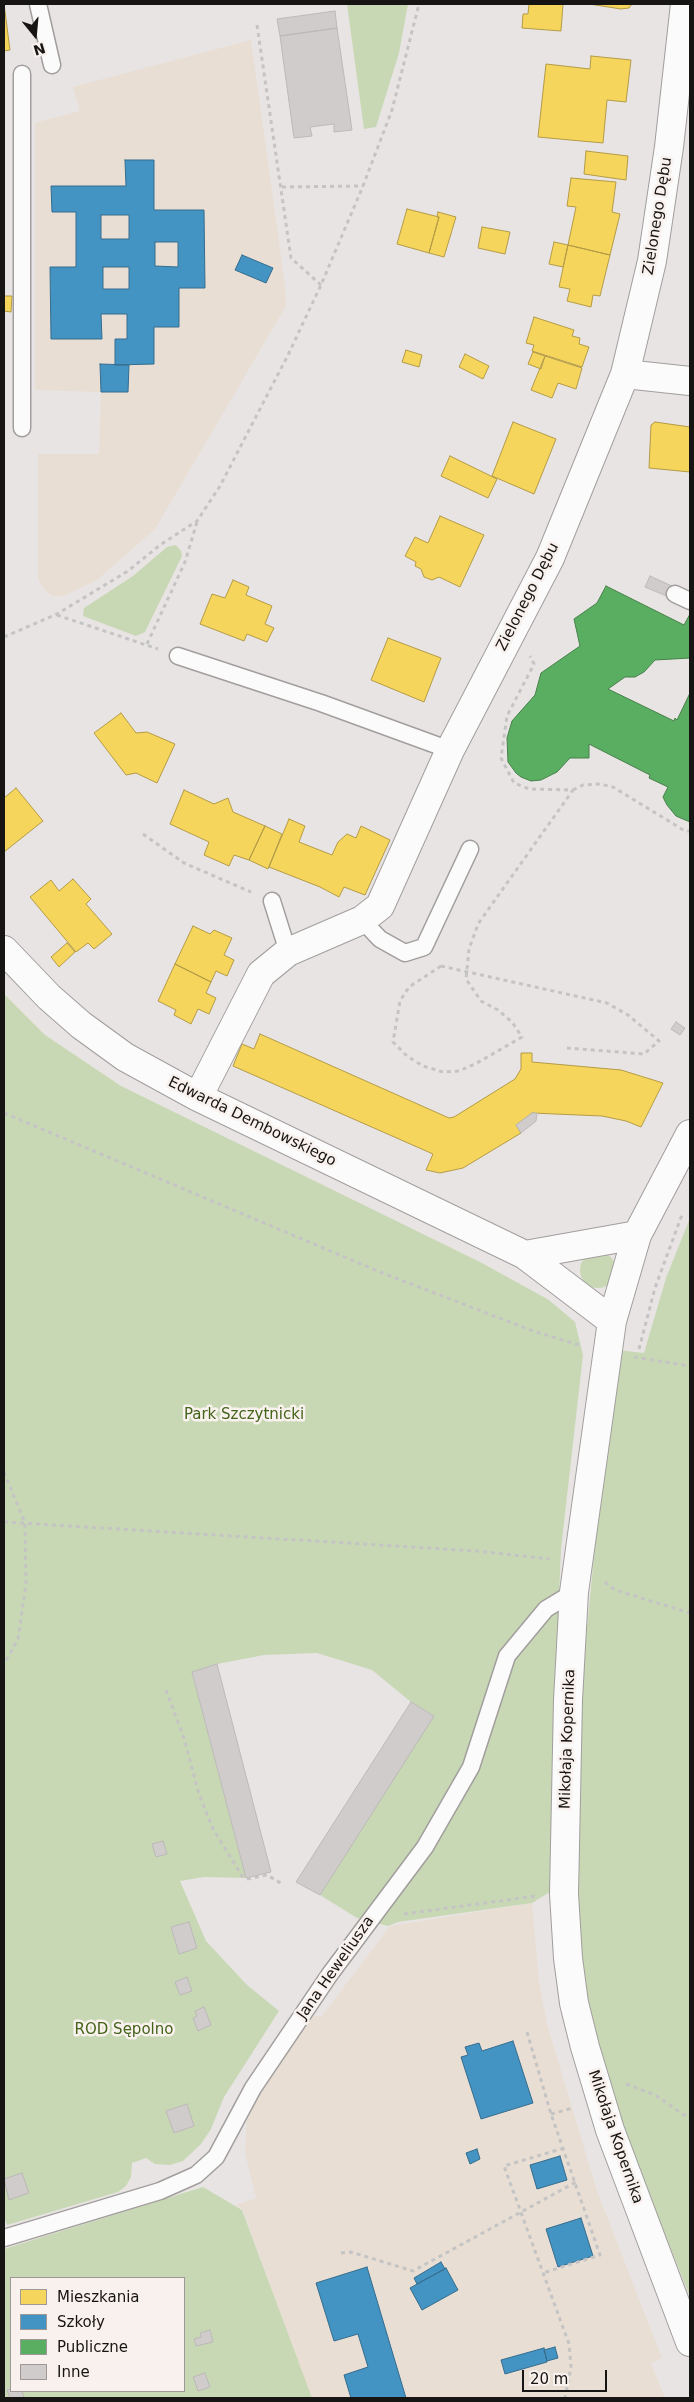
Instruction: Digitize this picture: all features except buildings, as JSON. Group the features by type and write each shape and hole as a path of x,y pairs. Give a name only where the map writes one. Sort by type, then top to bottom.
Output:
{"street":[{"name":"Zielonego Dębu","path":"198,1097 258,979 288,952 362,920 380,906 450,750 550,558 625,374 652,261 669,147 685,4"},
{"path":"625,374 690,381"},
{"name":"Edwarda Dembowskiego","path":"4,950 49,997 104,1043 125,1057 198,1097 525,1255 612,1321"},
{"name":"Mikołaja Kopernika","path":"690,1134 637,1235 612,1321 580,1562 574,1592 568,1700 564,1894 568,1958 574,2003 585,2047 610,2130 690,2342"},
{"path":"525,1255 637,1235"}],"lane":[{"path":"38,4 52,65"},
{"path":"22,74 22,428"},
{"path":"675,594 690,601"},
{"path":"178,656 321,703 450,750"},
{"path":"362,920 380,939 405,953 424,947 470,849"},
{"path":"272,901 288,952"},
{"name":"Jana Heweliusza","path":"4,2238 160,2191 196,2175 216,2157 253,2088 371,1917 425,1847 471,1767 507,1656 546,1609 574,1592"}],"path":[{"path":"147,644 185,562 197,521 220,486 288,355 321,285 363,186 392,110 419,4"},
{"path":"256,25 282,187 291,258 321,285"},
{"path":"282,187 363,186"},
{"path":"4,637 57,614 128,571 160,545 197,521"},
{"path":"57,614 178,656"},
{"path":"526,648 534,664 507,716 501,758 514,783 529,789 573,790 583,785 600,784 613,787 685,830 690,831"},
{"path":"441,966 409,987 400,1001 393,1042 407,1056 423,1066 443,1072 458,1071 477,1063 522,1036 512,1022 498,1010 481,1001 466,979 469,950 478,924 573,790"},
{"path":"143,834 184,863 272,901"},
{"path":"405,953 441,966 607,1003 628,1015 659,1041 644,1054 567,1048"},
{"path":"4,1113 380,1272 533,1331 608,1354 690,1366"},
{"path":"635,1367 655,1288 685,1208"},
{"path":"4,1472 25,1523 26,1584 18,1639 4,1664"},
{"path":"4,1522 477,1550 580,1562 615,1590 690,1613"},
{"path":"605,1593 606,1573"},
{"path":"166,1690 184,1738 200,1794 218,1837 242,1876 247,1879 266,1875 284,1885"},
{"path":"371,1917 383,1918 456,1905 564,1894"},
{"path":"527,2032 600,2255 543,2273"},
{"path":"623,2075 628,2092"},
{"path":"625,2084 655,2095 690,2119"},
{"path":"564,2148 504,2166 571,2355 565,2398"},
{"path":"341,2253 351,2252 413,2271 576,2182"}],"shaded area":[{"path":"251,40 285,285 286,306 155,529 97,580 63,596 52,596 44,589 38,579 38,454 99,454 101,392 35,390 35,123 80,111 73,87"},
{"path":"532,1903 539,1982 547,2024 597,2191 662,2358 651,2363 665,2398 311,2398 243,2210 236,2205 256,2198 245,2152 247,2121 260,2091 285,2049 313,2016 322,2016 390,1926"}],"green space":[{"path":"347,4 408,4 399,53 376,127 364,129"},
{"path":"176,545 181,551 182,556 145,632 136,636 83,616 84,608 133,576 167,547"},
{"name":"Park Szczytnicki","path":"4,994 45,1035 121,1086 482,1263 549,1300 575,1322 583,1355 561,1549 552,1763 550,1892 532,1903 398,1922 388,1926 357,1918 320,1895 433,1715 411,1702 372,1670 317,1653 264,1655 217,1664 192,1672 246,1878 204,1877 180,1881 206,1941 247,1985 279,2011 224,2097 211,2129 201,2144 183,2161 170,2165 155,2164 146,2158 132,2163 131,2177 126,2186 118,2192 7,2225 4,2217"},
{"path":"690,1218 690,2297 614,2104 584,1991 575,1855 584,1659 600,1494 617,1350 644,1353 666,1278"},
{"path":"598,1252 605,1253 611,1257 615,1263 615,1277 611,1283 605,1287 598,1288 591,1287 585,1283 581,1277 580,1270 581,1263 585,1257 591,1253"},
{"path":"203,2187 242,2210 312,2398 4,2398 4,2249"}],"park label":[{"name":"ROD Sępolno","path":"124,2030"}]}
